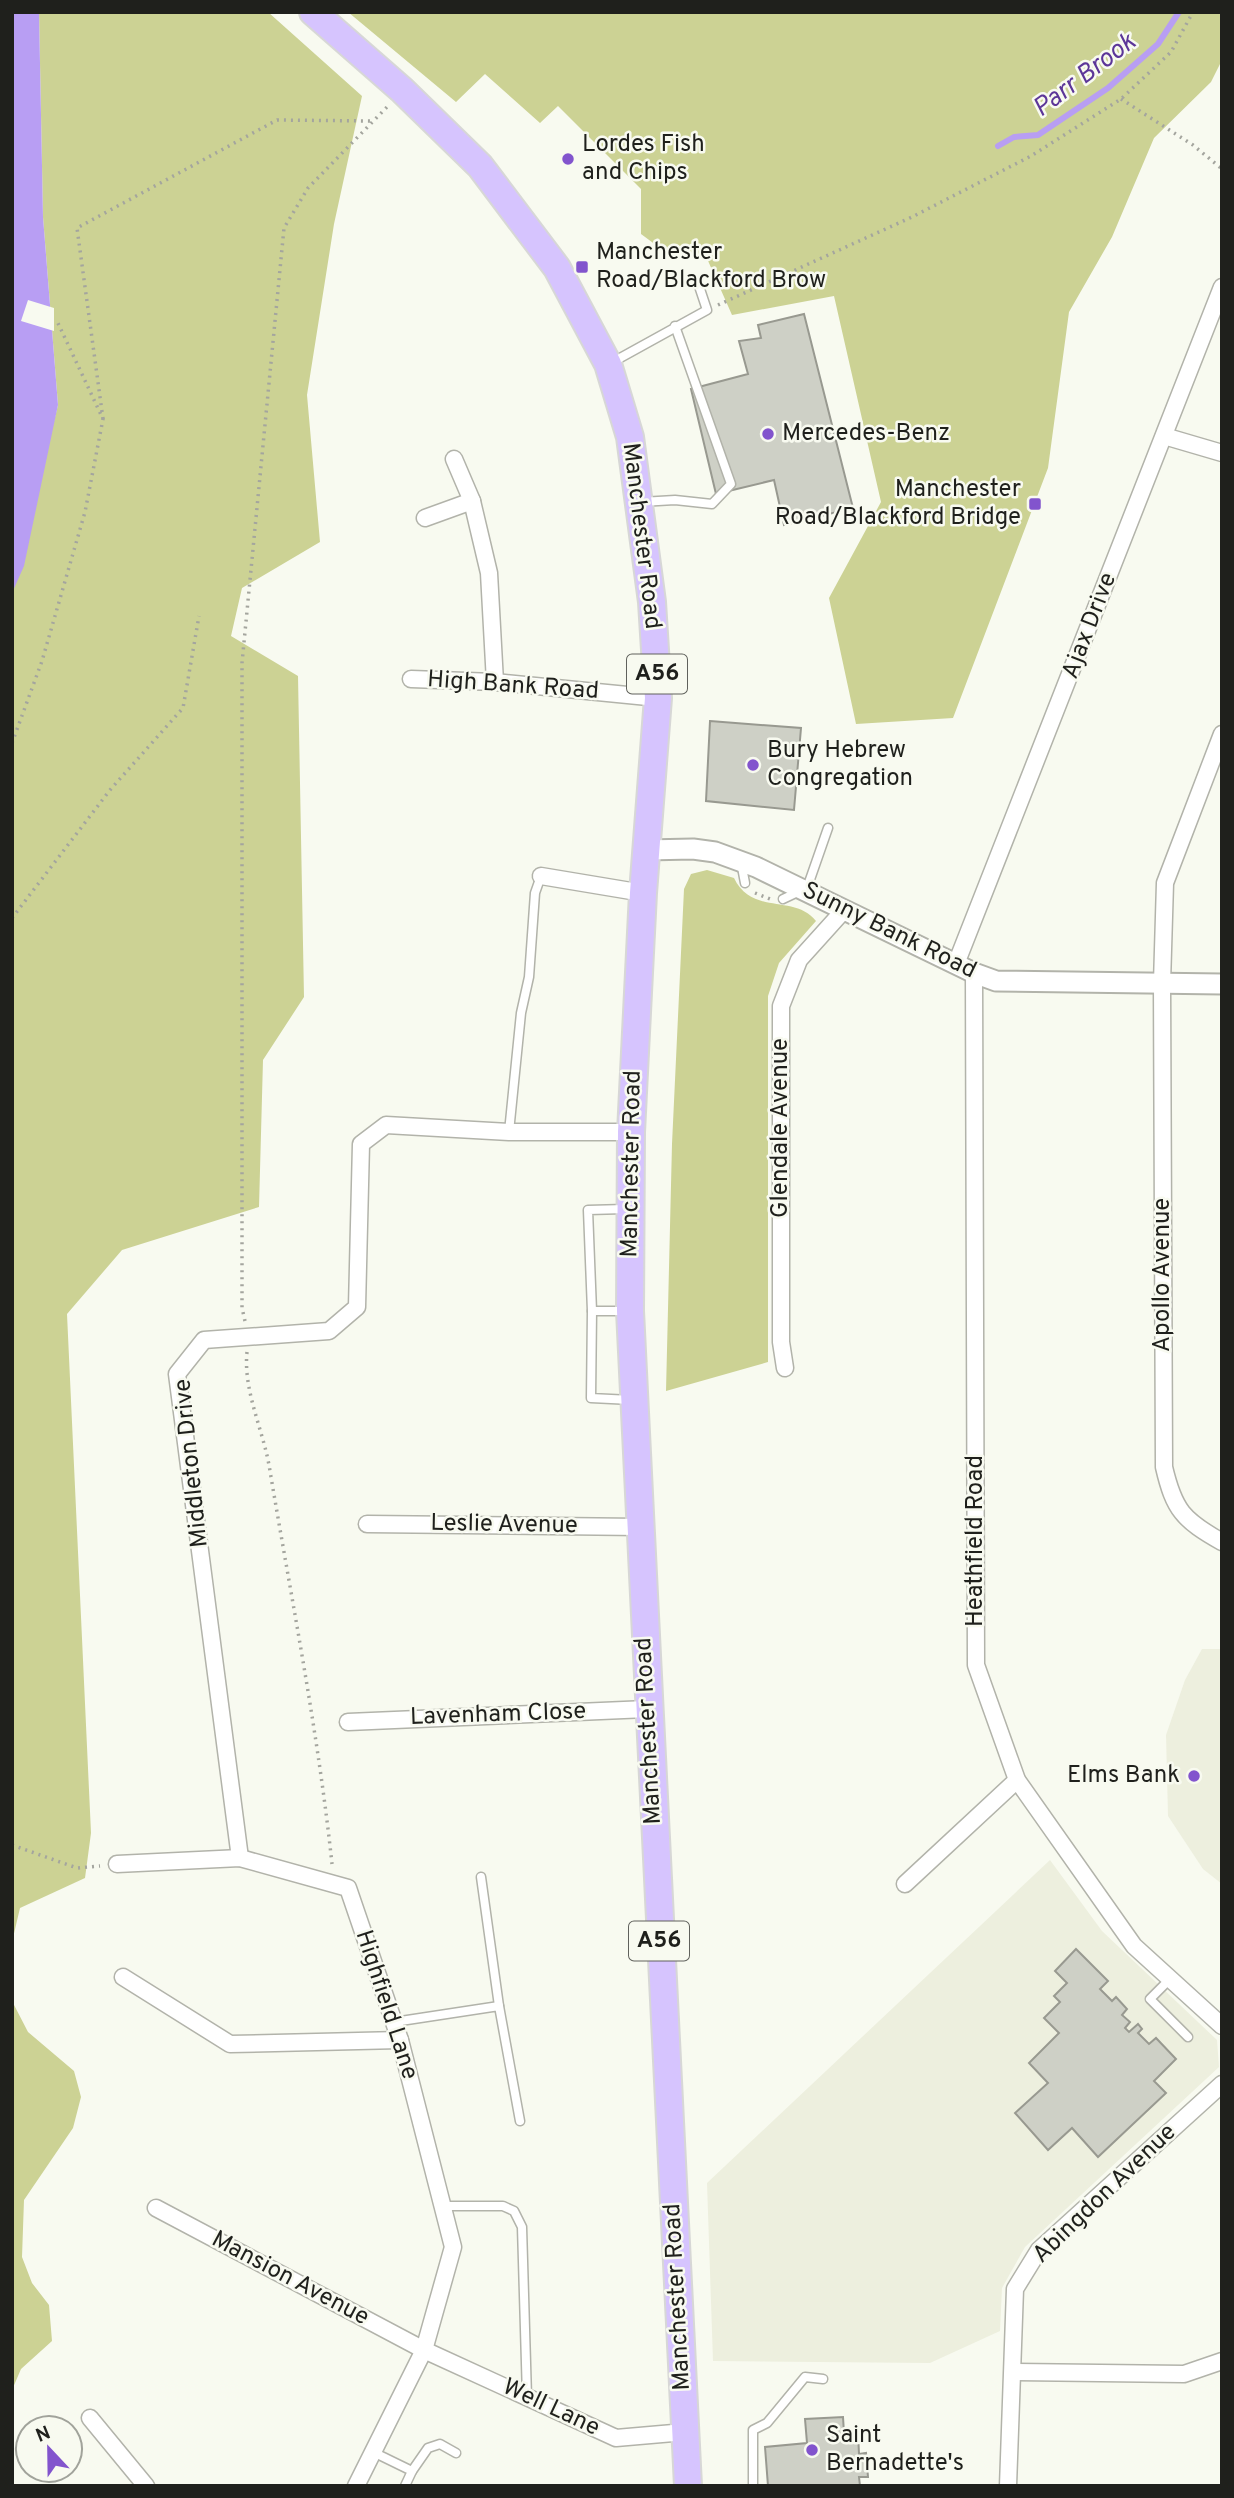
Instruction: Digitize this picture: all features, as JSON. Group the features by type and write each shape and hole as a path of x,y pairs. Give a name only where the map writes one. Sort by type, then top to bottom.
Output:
{"highway":[{"name":"Manchester Road","path":"313,12 402,90 480,166 557,268 608,364 630,437 652,602 658,698 643,892 631,1132 630,1311 647,1709 685,2432"},
{"name":"A56","path":"685,2432 688,2486"}],"street":[{"name":"Ajax Drive","path":"965,968 1222,287"},
{"path":"1164,436 1222,453"},
{"path":"454,459 472,502 489,573 495,681"},
{"path":"425,519 472,502"},
{"name":"High Bank Road","path":"411,679 495,681 658,698"},
{"name":"Apollo Avenue","path":"1222,734 1164,883 1162,984 1164,1466 1172,1499 1193,1526 1222,1542"},
{"name":"Sunny Bank Road","path":"646,850 694,849 741,862 996,981 1222,984"},
{"path":"541,876 643,892"},
{"name":"Glendale Avenue","path":"785,1368 781,1328 781,1006 799,960 845,909"},
{"name":"Heathfield Road","path":"965,968 976,1665 1017,1780 1134,1946 1222,2026"},
{"name":"Middleton Drive","path":"240,1858 177,1374 204,1340 330,1331 357,1307 361,1144 386,1125 509,1132 631,1132"},
{"name":"Leslie Avenue","path":"367,1524 641,1527"},
{"name":"Lavenham Close","path":"348,1721 647,1709"},
{"path":"905,1884 1017,1780"},
{"path":"117,1864 240,1858 334,1884"},
{"name":"Highfield Lane","path":"334,1884 348,1888 400,2040 453,2247 424,2350 356,2486"},
{"path":"122,1977 230,2044 400,2040"},
{"name":"Abingdon Avenue","path":"1008,2486 1015,2290 1039,2250 1222,2084"},
{"name":"Mansion Avenue","path":"156,2208 424,2350"},
{"name":"Well Lane","path":"424,2350 616,2438 685,2432"},
{"path":"1013,2372 1184,2374 1222,2361"},
{"path":"90,2417 146,2486"}],"lane":[{"path":"608,364 707,310 699,286"},
{"path":"638,502 675,500 712,504 731,484 675,326"},
{"path":"783,899 804,890 828,828"},
{"path":"741,862 745,883"},
{"path":"509,1132 521,1013 529,977 535,892 541,876"},
{"path":"630,1209 589,1210 591,1398 634,1400"},
{"path":"592,1311 630,1311"},
{"path":"481,1877 499,2006 520,2121"},
{"path":"1170,1979 1150,1999 1188,2037"},
{"path":"394,2022 499,2006"},
{"path":"442,2206 503,2206 514,2211 522,2227 527,2397"},
{"path":"753,2486 753,2430 767,2423 805,2377 823,2379"},
{"path":"405,2486 428,2448 440,2444 456,2453"},
{"path":"373,2452 412,2471"}],"path":[{"path":"707,310 912,217 1031,156 1121,99 1171,52 1193,12"},
{"path":"334,1884 324,1793 266,1446 245,1375 249,1336 242,1308 242,663 284,228 308,188 402,90"},
{"path":"1121,99 1193,145 1222,169"},
{"path":"12,743 42,661 85,512 103,419 77,228 277,120 373,121"},
{"path":"57,321 103,419"},
{"path":"12,918 110,790 183,708 199,616"},
{"path":"745,883 761,896 783,899"},
{"path":"12,1845 77,1868 117,1864"}],"shaded area":[{"path":"12,12 39,12 43,217 58,405 24,566 12,593"},
{"name":"Elms Bank","path":"1202,1649 1222,1649 1222,1884 1203,1869 1168,1816 1166,1735 1185,1680"},
{"path":"1050,1860 1102,1931 1217,2040 1219,2067 1025,2247 1002,2288 1000,2331 930,2363 713,2361 707,2183"}],"green space":[{"path":"39,12 268,12 362,96 334,224 307,395 320,542 242,588 231,636 298,676 304,997 263,1060 259,1207 122,1250 67,1314 91,1833 85,1878 20,1908 12,1942 12,590 58,405 43,217"},
{"path":"348,12 1222,12 1222,60 1211,82 1154,138 1112,237 1069,312 1048,468 953,718 856,724 829,598 881,502 834,296 732,315 705,254 664,251 641,234 641,189 558,106 540,123 485,74 456,102"},
{"path":"707,870 734,878 751,897 797,908 816,921 779,963 768,996 768,1362 666,1391 672,1144 684,889 691,874"},
{"path":"12,2001 28,2032 74,2071 81,2097 73,2128 24,2200 22,2257 32,2283 49,2305 52,2341 21,2369 12,2390"}],"pier":[{"path":"28,300 54,308 54,331 21,321"}],"building":[{"name":"Mercedes-Benz","path":"804,314 853,508 784,525 774,480 716,494 691,389 748,374 739,341 761,338 758,325"},
{"name":"Bury Hebrew Congregation","path":"710,721 801,728 794,810 706,801"},
{"path":"1076,1949 1108,1981 1100,1989 1112,2001 1116,1997 1127,2009 1122,2015 1130,2022 1125,2028 1129,2032 1138,2024 1142,2029 1138,2033 1149,2044 1156,2038 1176,2059 1154,2081 1166,2093 1098,2157 1072,2128 1048,2150 1015,2113 1048,2083 1029,2063 1059,2033 1044,2018 1060,2002 1054,1996 1067,1983 1055,1971"},
{"name":"Saint Bernadette's","path":"843,2417 844,2433 858,2432 859,2454 866,2453 868,2477 859,2477 860,2486 768,2486 765,2447 807,2443 805,2419"}],"waterway":[{"name":"Parr Brook","path":"998,146 1014,137 1038,135 1108,88 1158,44 1179,12"}],"place":[{"name":"Lordes Fish and Chips","path":"568,159"},
{"name":"Manchester Road/Blackford Brow","path":"582,267"},
{"name":"Mercedes-Benz","path":"768,434"},
{"name":"Manchester Road/Blackford Bridge","path":"1035,504"},
{"name":"Bury Hebrew Congregation","path":"753,765"},
{"name":"Elms Bank","path":"1194,1776"},
{"name":"Saint Bernadette's","path":"812,2450"}]}
